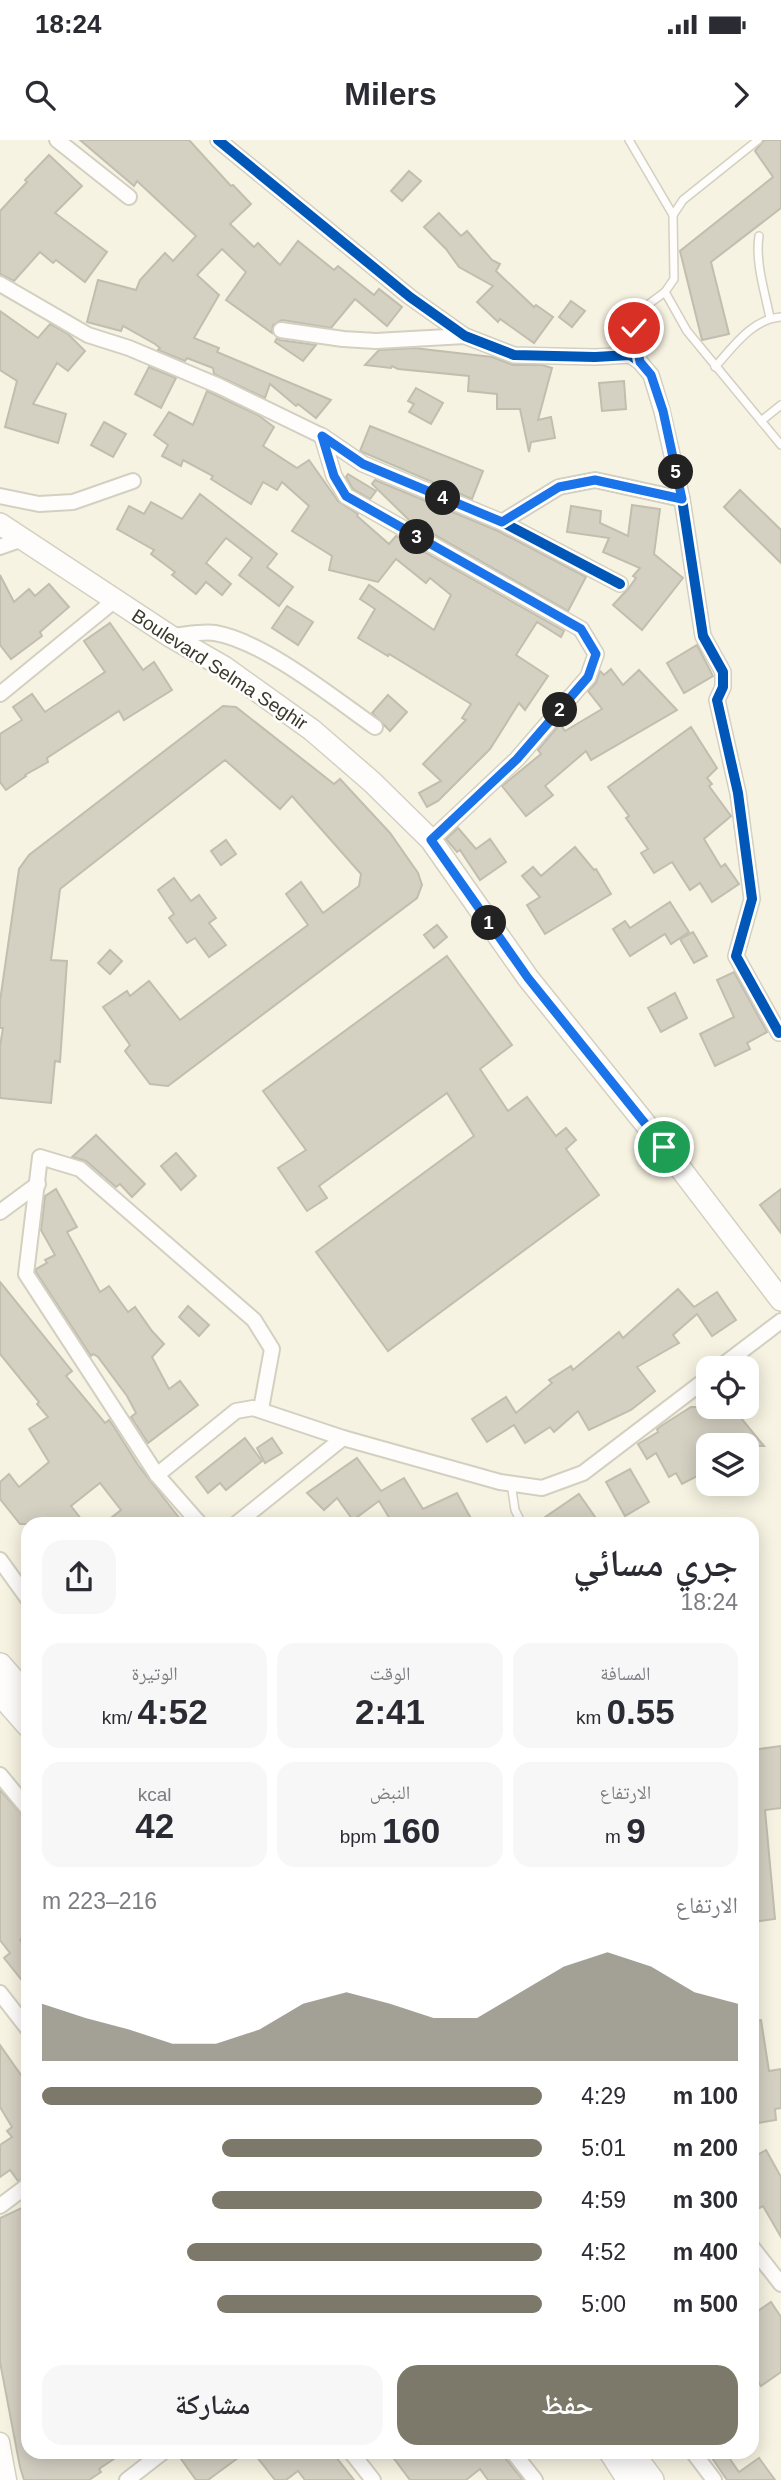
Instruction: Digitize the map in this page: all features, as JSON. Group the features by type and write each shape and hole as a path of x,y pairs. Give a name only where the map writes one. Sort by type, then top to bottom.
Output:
{"main road":[{"name":"Boulevard Selma Seghir","path":"0,524 170,636 224,667 312,730 372,782 431,840 528,978 664,1147 781,1300"},
{"path":"0,1665 21,1689"},
{"path":"0,1693 21,1717"},
{"path":"616,2459 629,2480"},
{"path":"636,2459 652,2480"}],"street":[{"path":"57,140 129,197"},
{"path":"218,140 410,297 466,336 514,355 630,355 651,375 663,411 682,499 704,636 723,672 723,687 717,701 738,793 752,899 736,956 779,1033"},
{"path":"0,284 88,335 129,348 219,386 322,436 363,464 502,522 620,584"},
{"path":"281,330 343,340 466,336"},
{"path":"322,436 334,476 346,496 581,629 596,654 588,677 517,759 431,840"},
{"path":"502,522 559,487 595,480 682,499"},
{"path":"0,496 39,504 73,502 133,481"},
{"path":"0,547 23,539"},
{"path":"0,694 115,600"},
{"path":"170,636 214,632 242,641 289,668 375,727"},
{"path":"194,1517 157,1475 26,1274 40,1157 80,1169 254,1320 272,1349 261,1409"},
{"path":"0,1212 38,1184"},
{"path":"735,1356 781,1321"},
{"path":"157,1475 236,1411 246,1408 261,1409 343,1438 512,1483 542,1488 583,1473 696,1387"},
{"path":"245,1517 343,1438"},
{"path":"0,1560 21,1589"},
{"path":"0,1775 21,1801"},
{"path":"0,1993 21,2020"},
{"path":"0,2206 21,2190"},
{"path":"759,2256 781,2284"},
{"path":"0,2442 7,2480"},
{"path":"127,2480 154,2459"},
{"path":"356,2459 373,2480"},
{"path":"518,2459 535,2480"},
{"path":"698,2459 714,2480"}],"lane":[{"path":"629,140 673,215 674,279 666,292 642,309 634,328 640,362"},
{"path":"673,215 683,200 758,140"},
{"path":"759,236 757,248 760,271 770,318"},
{"path":"666,292 687,331 781,445"},
{"path":"715,367 747,332 770,318 781,317"},
{"path":"761,421 781,405"},
{"path":"512,1483 515,1510 519,1517"}],"building":[{"path":"80,140 189,140 251,204 230,224 254,247 258,243 280,265 298,241 334,270 338,266 374,295 379,289 402,307 387,326 355,299 331,328 282,320 273,325 272,333 226,300 246,272 222,249 197,275 219,295 194,338 219,348 217,352 331,400 316,418 298,404 296,406 270,384 265,398 214,374 213,368 158,350 160,348 155,344 123,326 121,331 87,322 98,280 136,290 140,280 165,253 173,261 196,236 137,181 134,186"},
{"path":"764,140 781,140 781,208 711,262 729,334 702,340 680,251 773,177 755,151"},
{"path":"49,155 82,186 55,213 107,252 85,282 56,260 53,263 40,252 14,281 0,274 0,211"},
{"path":"409,171 421,181 402,201 391,191"},
{"path":"439,213 461,236 467,231 492,260 500,264 496,271 534,307 536,305 553,317 534,343 500,319 498,322 477,302 493,286 459,267 424,227"},
{"path":"571,301 585,311 572,327 559,317"},
{"path":"0,311 38,338 50,324 68,334 85,351 68,371 57,363 33,404 66,414 58,443 5,427 17,381 0,370"},
{"path":"277,338 316,345 303,361 275,342"},
{"path":"414,348 492,357 513,365 542,365 552,368 538,420 551,417 555,438 531,442 529,452 520,409 497,409 497,394 468,391 469,376 365,365 379,350"},
{"path":"149,367 176,378 161,408 135,394"},
{"path":"624,381 626,409 602,411 599,383"},
{"path":"416,388 443,403 431,424 409,412 414,404 408,401"},
{"path":"207,391 258,415 274,427 263,446 297,468 309,460 338,501 358,514 357,516 389,544 396,536 564,631 561,637 537,622 516,655 548,676 525,710 519,703 490,749 438,801 427,807 419,793 441,781 423,764 466,720 462,718 471,704 358,638 375,609 360,599 369,585 434,630 451,595 430,578 426,583 396,559 378,582 329,570 332,556 292,531 309,506 282,482 277,490 263,482 251,504 211,479 213,476 183,460 181,466 162,456 168,445 154,435 169,412 193,425"},
{"path":"104,422 126,434 113,457 91,445"},
{"path":"370,426 483,471 472,499 360,451"},
{"path":"348,474 376,491 370,499 353,489 346,477"},
{"path":"375,480 498,531 586,577 568,611 409,520 372,484"},
{"path":"740,490 781,530 781,563 724,507"},
{"path":"200,494 277,554 267,567 293,587 279,606 239,575 252,558 226,538 206,563 231,584 222,595 206,582 196,594 172,575 175,572 151,554 154,550 117,529 129,506 144,514 151,502 182,519"},
{"path":"632,505 660,509 654,554 683,578 642,630 613,605 628,589 636,578 633,576 640,568 603,552 609,538 567,532 571,506 601,511 600,523 628,536"},
{"path":"0,575 14,602 29,589 35,596 49,584 69,607 40,632 42,636 11,659 0,645"},
{"path":"287,606 313,622 298,645 272,628"},
{"path":"110,623 143,670 154,662 172,690 124,720 119,711 47,758 48,762 6,790 0,782 0,734 22,720 13,707 32,694 45,712 105,672 84,641"},
{"path":"697,645 713,676 684,693 667,663"},
{"path":"611,669 623,685 639,670 677,710 591,760 586,751 545,786 553,795 526,816 502,786 541,754 538,750 560,724 565,731 602,709 588,691 596,683 600,671 604,675"},
{"path":"388,695 407,712 390,731 372,713"},
{"path":"223,706 236,707 334,784 340,779 390,833 418,873 422,885 417,898 168,1086 150,1084 125,1051 130,1045 103,1007 127,991 130,996 149,981 180,1020 308,925 286,894 301,882 323,913 359,886 361,874 292,796 280,809 225,760 60,889 51,960 67,961 60,1062 55,1061 51,1103 0,1098 0,1046 3,1028 0,1028 0,1001 19,869 29,855"},
{"path":"691,727 717,768 707,778 712,784 709,786 731,816 704,839 721,867 725,864 739,884 712,902 700,883 690,890 672,862 654,873 641,853 648,849 608,787"},
{"path":"458,828 476,849 490,839 506,862 480,880 460,850 457,852 446,839"},
{"path":"226,840 236,854 221,865 211,851"},
{"path":"575,847 594,870 596,869 611,894 545,934 527,905 540,897 522,876 533,867 541,876"},
{"path":"174,878 191,901 199,895 216,918 209,923 226,945 209,957 195,938 187,943 169,918 174,914 158,890"},
{"path":"670,902 689,932 671,944 665,934 630,956 613,929 625,921 630,928"},
{"path":"437,925 447,937 434,948 424,935"},
{"path":"693,932 707,956 694,963 680,939"},
{"path":"110,950 122,961 110,974 98,963"},
{"path":"447,956 512,1045 480,1069 508,1111 527,1097 556,1136 566,1128 576,1140 566,1149 599,1195 388,1351 316,1252 474,1136 447,1093 319,1186 327,1198 307,1211 278,1168 306,1150 263,1091"},
{"path":"734,972 767,1032 747,1043 750,1049 715,1066 700,1034 734,1017 717,980"},
{"path":"675,993 687,1018 661,1032 648,1008"},
{"path":"96,1135 145,1184 132,1197 120,1184 116,1187 86,1161 72,1157"},
{"path":"176,1153 196,1176 181,1190 161,1166"},
{"path":"56,1189 77,1227 67,1232 100,1292 109,1286 128,1312 135,1307 164,1344 152,1357 169,1389 180,1381 198,1405 148,1443 131,1417 136,1413 127,1396 98,1357 93,1354 91,1356 36,1272 36,1269 47,1263 45,1260 55,1255 41,1230 45,1196"},
{"path":"781,1189 781,1233 760,1205"},
{"path":"0,1282 72,1371 66,1376 105,1423 109,1420 138,1465 179,1517 112,1517 121,1510 100,1483 71,1506 80,1517 21,1517 20,1524 0,1499 0,1482 9,1474 19,1487 49,1462 29,1429 48,1417 0,1354"},
{"path":"678,1289 694,1307 717,1292 736,1320 712,1336 697,1314 673,1335 679,1343 637,1367 655,1391 631,1410 589,1430 578,1411 554,1432 550,1427 525,1443 514,1425 487,1442 472,1419 506,1397 516,1413 552,1383 549,1380 571,1366 573,1370 619,1332 623,1338"},
{"path":"188,1306 209,1325 199,1336 179,1317"},
{"path":"691,1407 696,1407 696,1419 742,1419 753,1433 696,1433 696,1477 682,1484 676,1473 669,1477 656,1453 647,1459 638,1444 658,1432 657,1429"},
{"path":"245,1438 262,1461 226,1490 220,1483 208,1493 196,1477"},
{"path":"272,1438 282,1453 265,1463 257,1448"},
{"path":"357,1458 381,1491 404,1478 423,1509 457,1493 470,1517 389,1517 379,1501 357,1517 351,1517 337,1498 324,1510 307,1493"},
{"path":"630,1469 649,1502 625,1516 606,1482"},
{"path":"579,1494 595,1517 545,1517"},
{"path":"781,1746 781,1808 765,1810 775,1919 759,1921 759,1749"},
{"path":"0,1790 21,1813 21,1979 4,1958 10,1953 0,1940"},
{"path":"759,2020 769,2071 781,2069 781,2108 775,2109 776,2120 759,2123"},
{"path":"0,2045 21,2075 21,2180 18,2181 10,2170 0,2177 0,2145 12,2137 7,2131 12,2127 0,2107"},
{"path":"766,2150 781,2177 781,2237 763,2206 759,2208 759,2154"},
{"path":"21,2208 21,2459 114,2459 89,2480 24,2480 0,2362 0,2218"},
{"path":"771,2302 781,2317 781,2372 761,2386 759,2383 759,2310"},
{"path":"759,2458 775,2480 727,2480 713,2459 730,2459 739,2472"},
{"path":"181,2459 236,2459 208,2480 196,2480"},
{"path":"258,2459 338,2459 354,2480 305,2480 298,2471 286,2480 275,2480"},
{"path":"394,2459 506,2459 523,2480 488,2480 480,2469 466,2480 410,2480"}],"cycle path":[{"path":"218,140 410,297 465,336 514,355 630,355 651,375 682,499 703,636 723,672 723,687 717,700 738,793 752,899 736,956 779,1033"},
{"path":"431,840 517,759 588,677 596,654 581,629 346,496 334,476 322,436 363,464 502,522 620,584"}],"route":[{"path":"634,328 640,362 651,375 663,411 682,499 595,480 559,487 502,522 363,464 322,436 334,476 346,496 581,629 596,654 588,677 517,759 431,840 528,978 664,1147"}]}
